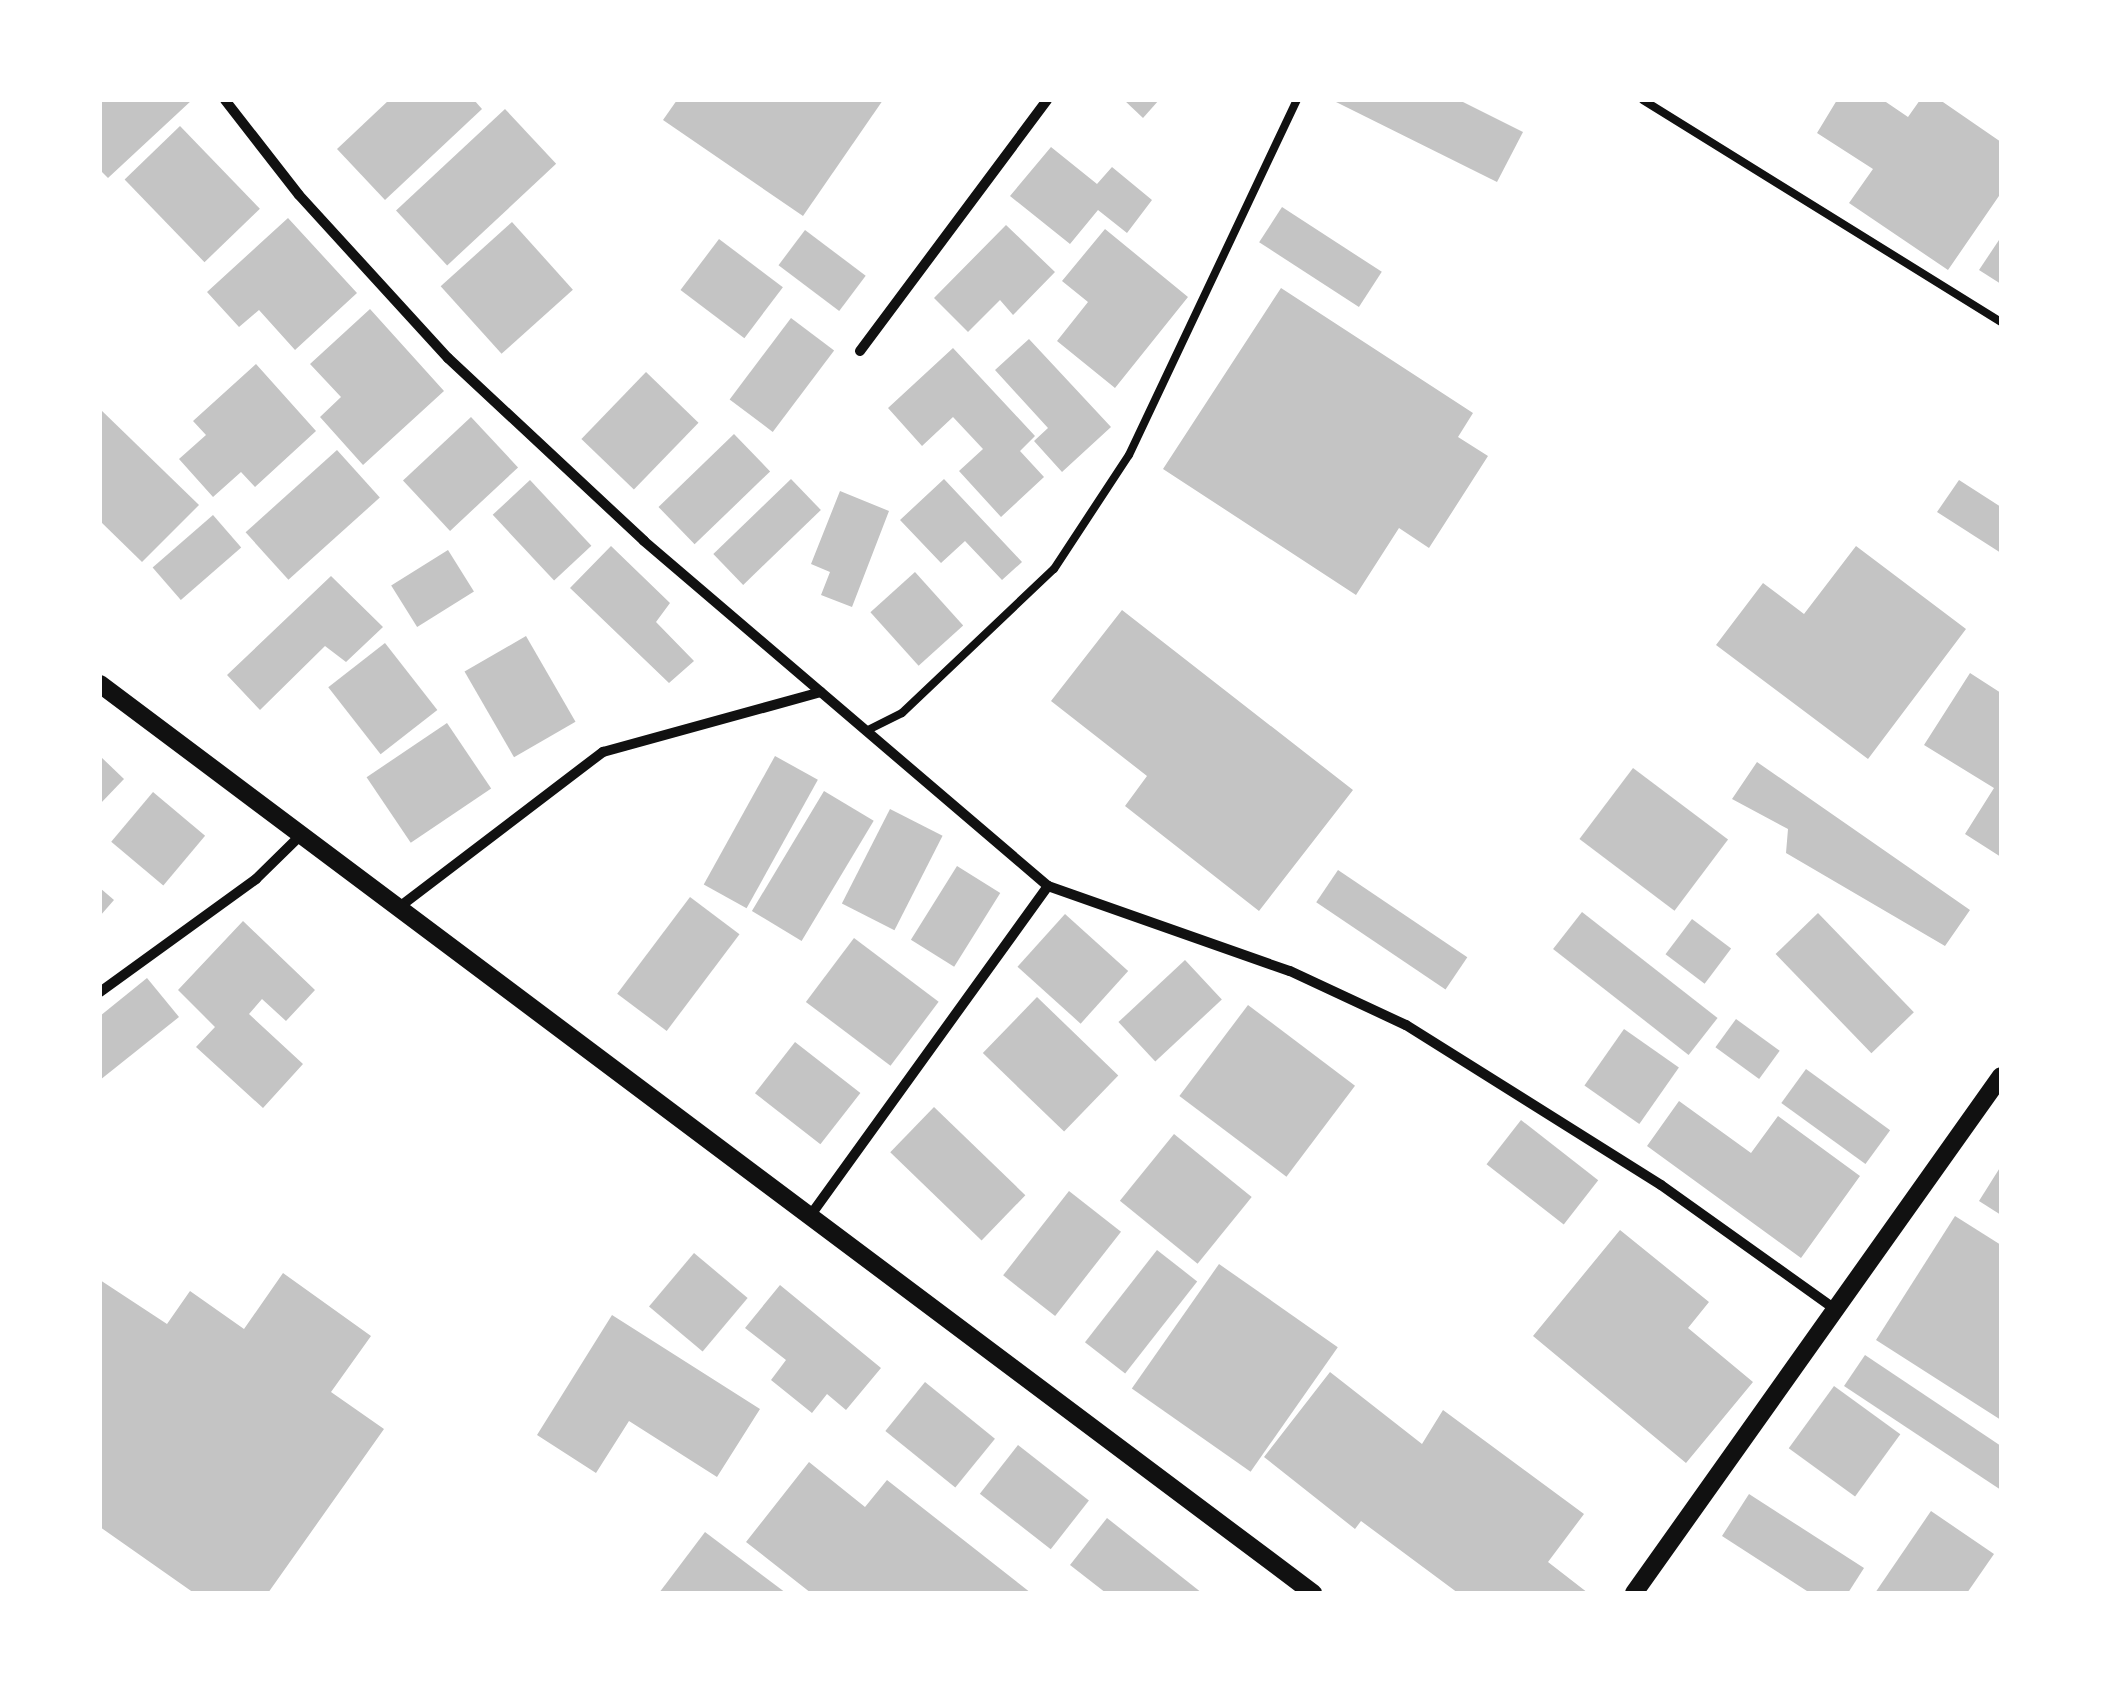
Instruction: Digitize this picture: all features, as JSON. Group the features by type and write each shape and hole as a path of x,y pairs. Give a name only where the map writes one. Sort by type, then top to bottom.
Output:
{"street":[{"path":"225,100 300,195 448,358 644,541 1048,886 1290,971 1406,1024 1661,1185 1836,1310"},
{"path":"860,350 1047,100"},
{"path":"100,684 1312,1593"},
{"path":"398,908 603,752 821,692"},
{"path":"100,992 256,880 301,835"},
{"path":"810,1216 1048,886"},
{"path":"1634,1593 2001,1076"}],"lane":[{"path":"866,730 902,712 1054,569 1129,455 1297,100"},
{"path":"1643,100 2001,322"}],"building":[{"path":"100,100 192,100 108,178 100,170"},
{"path":"389,100 474,100 482,109 385,200 337,149"},
{"path":"677,100 883,100 803,216 663,120"},
{"path":"1124,100 1159,100 1143,118"},
{"path":"1332,100 1459,100 1523,132 1497,182"},
{"path":"1837,100 1883,100 1908,117 1920,100 1940,100 2001,142 2001,193 1948,270 1849,203 1873,169 1817,133"},
{"path":"505,109 556,164 447,265 396,211"},
{"path":"180,126 260,209 204,262 125,179"},
{"path":"1051,147 1097,184 1112,167 1152,200 1127,233 1098,210 1070,244 1010,196"},
{"path":"1282,207 1382,272 1359,307 1259,242"},
{"path":"288,218 357,293 295,350 259,310 239,327 207,292"},
{"path":"512,222 573,290 502,354 441,286"},
{"path":"1006,225 1055,272 1013,315 1000,300 968,332 934,298"},
{"path":"1105,229 1188,297 1115,388 1057,341 1088,302 1062,281"},
{"path":"805,230 866,276 839,311 779,265"},
{"path":"2001,237 2001,284 1979,270"},
{"path":"719,239 783,287 744,338 680,290"},
{"path":"1281,288 1473,413 1458,437 1488,456 1429,548 1399,528 1356,595 1163,469"},
{"path":"370,309 444,391 363,465 320,417 341,397 310,364"},
{"path":"791,318 834,350 773,432 730,399"},
{"path":"1029,339 1111,427 1062,472 1034,441 1048,428 995,370"},
{"path":"953,348 1035,436 1020,451 1044,477 1001,517 959,471 983,449 953,417 922,446 888,408"},
{"path":"256,364 316,431 255,487 241,472 213,497 179,459 206,435 193,421"},
{"path":"646,372 699,423 634,490 581,439"},
{"path":"100,409 199,505 142,562 100,521"},
{"path":"471,417 518,467 450,531 403,480"},
{"path":"734,434 770,471 695,544 658,507"},
{"path":"337,450 380,498 288,580 246,532"},
{"path":"791,479 821,510 743,585 713,554"},
{"path":"944,479 1022,562 1002,580 965,541 941,563 900,520"},
{"path":"530,480 591,546 554,581 493,515"},
{"path":"1959,480 2001,507 2001,553 1937,512"},
{"path":"840,491 889,511 852,607 821,595 830,572 811,564"},
{"path":"213,515 241,547 181,600 153,567"},
{"path":"611,546 670,603 656,622 694,661 669,683 570,588"},
{"path":"1856,546 1966,629 1868,759 1716,645 1763,583 1804,614"},
{"path":"448,550 474,592 417,627 391,586"},
{"path":"915,572 963,626 919,666 870,612"},
{"path":"331,576 383,627 346,662 325,646 260,710 227,675"},
{"path":"1122,610 1353,790 1259,911 1125,806 1147,776 1051,701"},
{"path":"526,636 576,722 514,757 465,672"},
{"path":"385,643 437,710 381,754 328,687"},
{"path":"1970,673 2001,693 2001,857 1965,834 1994,788 1924,745"},
{"path":"447,723 491,788 411,843 367,777"},
{"path":"100,756 124,779 100,804"},
{"path":"775,756 818,780 747,908 704,885"},
{"path":"1757,762 1970,910 1945,946 1786,853 1788,829 1732,799"},
{"path":"1633,768 1728,840 1674,911 1579,839"},
{"path":"824,791 874,821 802,941 752,911"},
{"path":"153,792 205,836 163,886 111,842"},
{"path":"890,809 943,836 894,930 842,903"},
{"path":"957,866 1000,893 954,967 911,940"},
{"path":"1338,870 1467,957 1446,990 1316,902"},
{"path":"100,888 114,900 100,916"},
{"path":"690,897 740,934 667,1031 617,994"},
{"path":"1582,912 1718,1018 1689,1055 1553,949"},
{"path":"1818,913 1914,1012 1871,1053 1776,954"},
{"path":"1065,914 1128,971 1081,1024 1017,967"},
{"path":"1692,919 1731,948 1705,984 1666,954"},
{"path":"243,921 315,990 286,1021 262,999 249,1014 303,1064 263,1108 196,1047 215,1027 178,990"},
{"path":"854,938 939,1002 891,1066 806,1002"},
{"path":"1185,960 1222,999 1155,1062 1118,1022"},
{"path":"147,978 179,1017 100,1080 100,1016"},
{"path":"1037,997 1118,1075 1064,1132 983,1053"},
{"path":"1248,1005 1355,1086 1286,1177 1179,1096"},
{"path":"1736,1019 1780,1051 1759,1079 1715,1047"},
{"path":"1624,1029 1679,1067 1639,1124 1584,1086"},
{"path":"795,1042 860,1093 820,1144 755,1093"},
{"path":"1806,1069 1890,1130 1865,1164 1781,1103"},
{"path":"1679,1101 1751,1153 1778,1116 1860,1176 1801,1258 1647,1146"},
{"path":"934,1107 1025,1195 982,1241 890,1152"},
{"path":"1521,1120 1598,1180 1564,1224 1487,1164"},
{"path":"1174,1134 1252,1197 1198,1264 1120,1201"},
{"path":"2001,1166 2001,1215 1979,1201"},
{"path":"1069,1191 1121,1232 1055,1316 1003,1275"},
{"path":"1955,1216 2001,1245 2001,1420 1876,1340"},
{"path":"1620,1230 1709,1302 1688,1328 1753,1382 1686,1463 1533,1336"},
{"path":"1157,1250 1197,1281 1125,1374 1085,1342"},
{"path":"694,1253 748,1298 703,1352 649,1307"},
{"path":"1219,1264 1338,1347 1251,1472 1132,1389"},
{"path":"283,1273 371,1336 331,1392 384,1429 268,1593 194,1593 100,1527 100,1280 167,1324 190,1291 244,1329"},
{"path":"780,1285 881,1368 846,1410 827,1394 812,1413 771,1380 786,1360 745,1328"},
{"path":"612,1315 760,1409 717,1477 629,1421 596,1473 537,1435"},
{"path":"1865,1355 2001,1446 2001,1490 1844,1386"},
{"path":"1330,1372 1422,1444 1443,1410 1584,1514 1548,1562 1588,1593 1458,1593 1361,1521 1355,1529 1264,1457"},
{"path":"925,1382 995,1439 955,1488 885,1431"},
{"path":"1834,1386 1900,1434 1855,1496 1789,1448"},
{"path":"1018,1445 1089,1500 1051,1549 980,1494"},
{"path":"809,1462 865,1507 887,1480 1031,1593 811,1593 746,1542"},
{"path":"1749,1494 1864,1568 1848,1593 1810,1593 1722,1536"},
{"path":"1931,1511 1994,1554 1967,1593 1875,1593"},
{"path":"1107,1518 1202,1593 1106,1593 1070,1565"},
{"path":"705,1532 786,1593 659,1593"}]}
